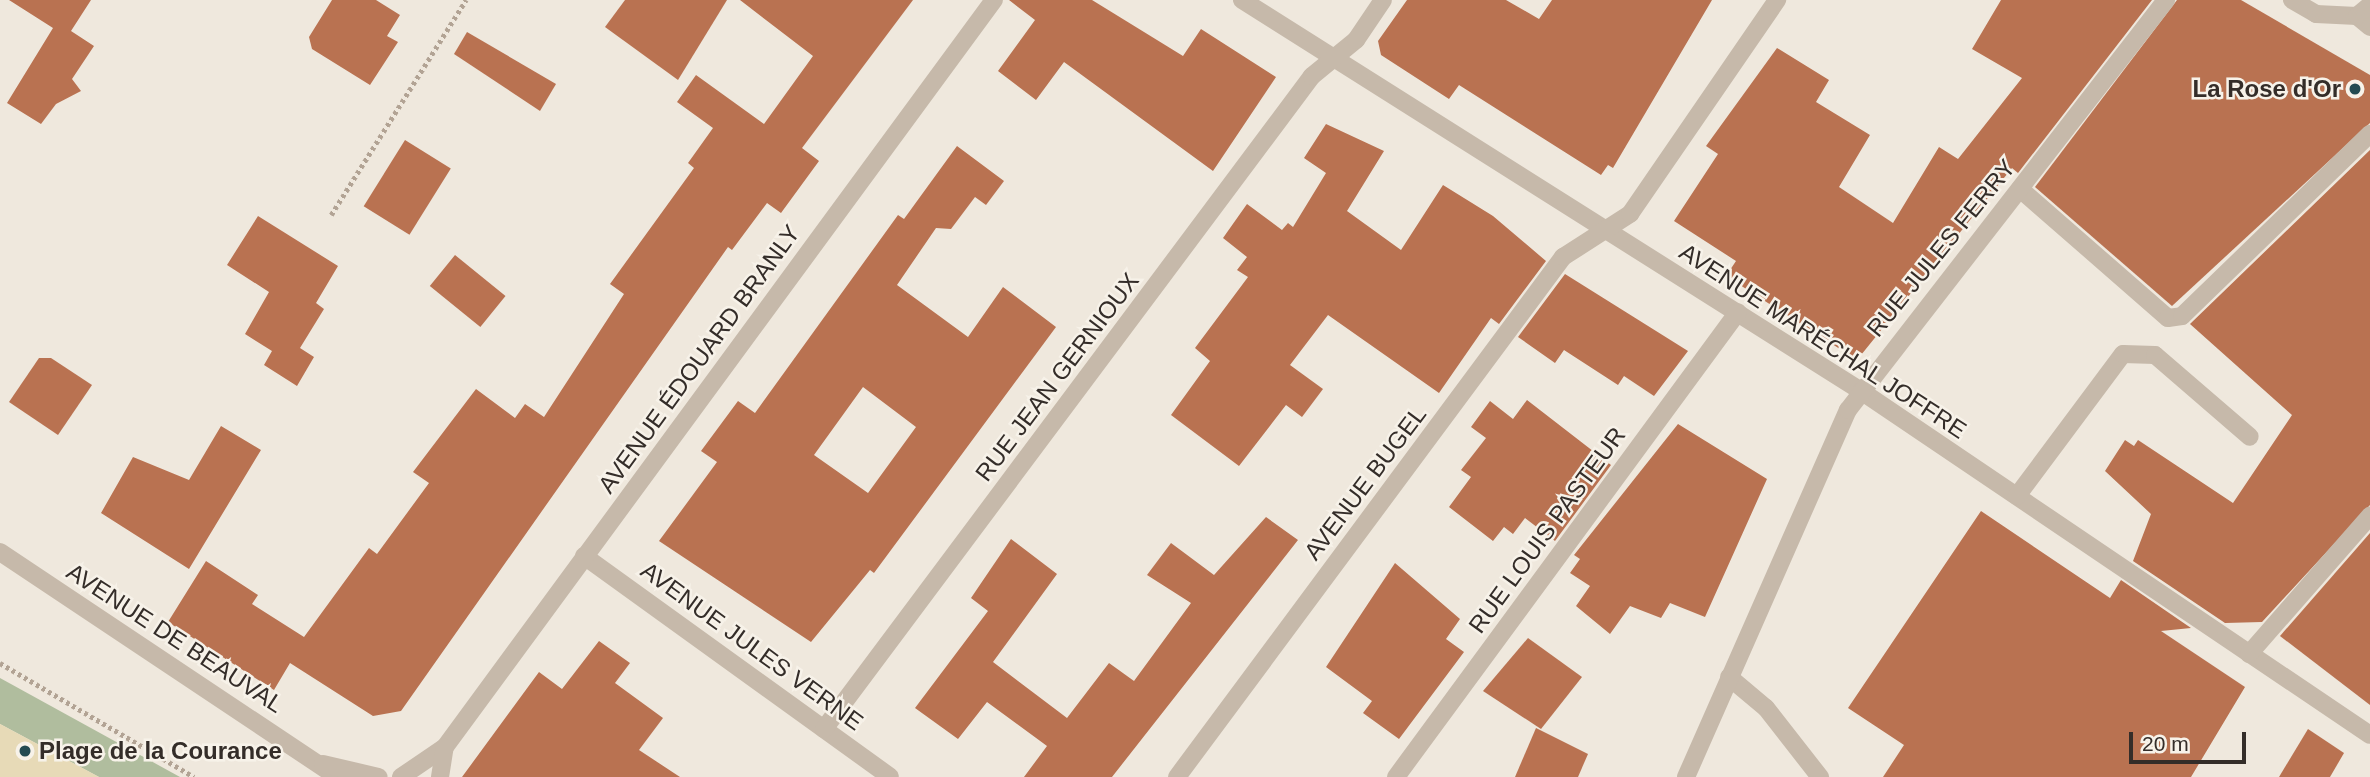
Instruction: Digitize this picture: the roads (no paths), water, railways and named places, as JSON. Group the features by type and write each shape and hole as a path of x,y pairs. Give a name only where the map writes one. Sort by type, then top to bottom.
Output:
{"street":[{"name":"AVENUE ÉDOUARD BRANLY","path":"401,777 445,747 994,0"},
{"name":"AVENUE MARÉCHAL JOFFRE","path":"1242,0 1861,391 2370,735"},
{"name":"RUE JEAN GERNIOUX","path":"824,729 1331,57 1356,40 1383,0"},
{"name":"AVENUE BUGEL","path":"1177,777 1563,257 1630,214 1777,0"},
{"name":"RUE JULES FERRY","path":"1686,777 1831,438 1861,391 2166,0"},
{"path":"2292,0 2316,15 2366,16"},
{"path":"2020,189 2168,318 2182,316 2370,134"},
{"name":"RUE LOUIS PASTEUR","path":"1396,777 1738,313"},
{"path":"2017,496 2123,354 2155,355 2250,437"},
{"path":"2249,654 2370,516"},
{"name":"AVENUE DE BEAUVAL","path":"0,552 323,764 337,777"},
{"name":"AVENUE JULES VERNE","path":"584,556 890,777"},
{"path":"1729,677 1766,708 1820,777"},
{"name":"AVENUE ÉDOUARD BRANLY","path":"440,777 445,747"},
{"name":"AVENUE DE BEAUVAL","path":"323,764 379,777"}],"place":[{"name":"La Rose d'Or","path":"2355,89"},
{"name":"Plage de la Courance","path":"25,751"}]}
